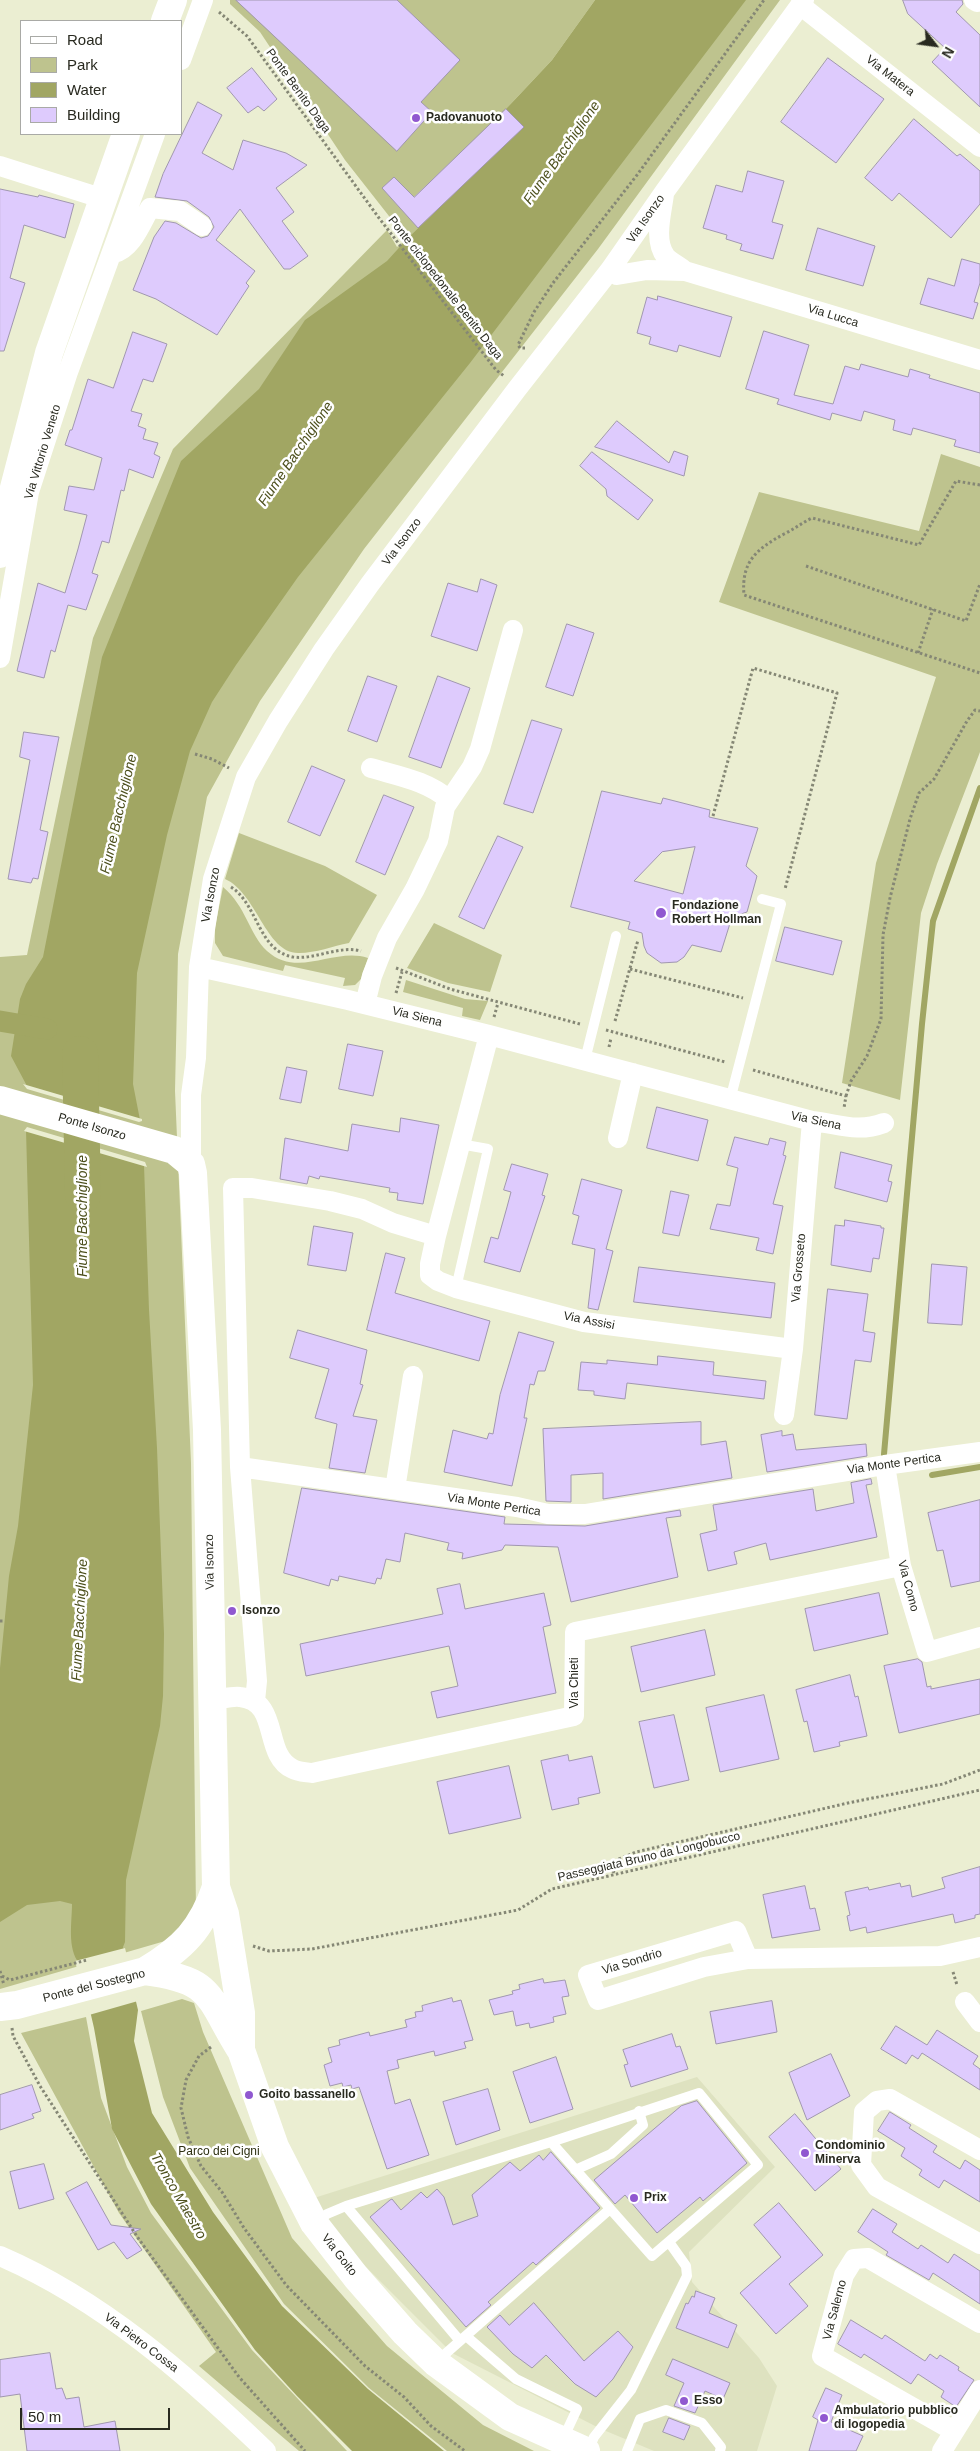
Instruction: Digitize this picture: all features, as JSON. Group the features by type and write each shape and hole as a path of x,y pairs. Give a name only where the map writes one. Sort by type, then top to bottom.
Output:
{"main road":[{"path":"165,20 173,0"},
{"name":"Via Vittorio Veneto","path":"0,554 9,507 49,353 126,135"},
{"name":"Ponte Isonzo","path":"2,1101 179,1155"},
{"name":"Via Isonzo","path":"179,1155 196,1201 206,1420 216,1887 238,1951"},
{"path":"145,1971 167,1958 198,1928 208,1911 216,1887"},
{"name":"Via Goito","path":"238,1951 241,2013 229,2046 275,2147 314,2224 356,2277 405,2333 436,2363 510,2416 579,2448"},
{"name":"Ponte del Sostegno","path":"10,2006 145,1971 183,1978 206,1992 229,2046"}],"street":[{"name":"Via Matera","path":"802,3 980,147"},
{"name":"Via Isonzo","path":"179,1155 196,1058 199,967 213,879 246,778 278,720 324,649 517,390 610,270 802,3"},
{"path":"182,58 208,4"},
{"name":"Via Vittorio Veneto","path":"0,658 29,492 68,372 155,135"},
{"path":"0,166 104,199"},
{"name":"Via Lucca","path":"665,191 660,240 666,256 685,271"},
{"path":"112,254 120,252 130,242 150,208 180,211 202,226"},
{"name":"Via Lucca","path":"610,270 617,276 647,270 685,271 980,360"},
{"path":"366,1004 379,958 438,841 445,807 472,767 480,748 513,630"},
{"path":"371,768 440,791 450,800"},
{"name":"Via Siena","path":"199,967 366,1004 812,1121 855,1129 870,1128 884,1124"},
{"name":"Via Assisi","path":"489,1035 436,1236 430,1264 430,1275 438,1281 456,1288 584,1322 792,1349"},
{"path":"618,1138 633,1073"},
{"name":"Via Grosseto","path":"784,1415 792,1349 812,1121"},
{"path":"213,1700 238,1697 255,1701 257,1681 240,1467 233,1188 252,1188 330,1201 362,1209 393,1223 436,1236"},
{"path":"395,1489 413,1376"},
{"name":"Via Monte Pertica","path":"240,1467 517,1507 548,1514 585,1514 886,1465 980,1452"},
{"name":"Via Como","path":"886,1465 901,1566 927,1652 980,1637"},
{"name":"Via Chieti","path":"255,1701 263,1707 280,1760 293,1770 312,1773 574,1716 575,1632 901,1566"},
{"name":"Via Sondrio","path":"748,1959 736,1931 588,1975 598,2000 704,1967 748,1959 947,1955 980,1947"},
{"path":"965,2002 980,2022"},
{"path":"980,2150 890,2099 877,2101 864,2112 861,2164 877,2187 980,2244"},
{"name":"Via Pietro Cossa","path":"0,2256 79,2296 201,2389 266,2451"},
{"name":"Via Salerno","path":"954,2431 822,2356 844,2274 854,2259 868,2258 980,2323"},
{"path":"942,2451 980,2390"}],"lane":[{"path":"730,1100 780,904 762,899"},
{"path":"585,1060 616,936"},
{"path":"456,1288 488,1149 460,1144"},
{"path":"314,2224 327,2214 346,2206 551,2142 639,2111 699,2093 758,2165 652,2256 551,2142"},
{"path":"575,2170 611,2154 643,2124 639,2111"},
{"path":"346,2206 463,2339 516,2379 577,2409 579,2448"},
{"path":"436,2363 610,2209"},
{"path":"579,2448 594,2437 631,2390 687,2276 686,2266 669,2242"},
{"path":"627,2451 640,2419 666,2410 702,2423 721,2447 720,2451"}],"path":[{"path":"531,347 520,348 518,346 534,312 553,283 637,175 764,0"},
{"name":"Ponte Benito Daga","path":"208,4 226,16 247,36 379,218"},
{"name":"Ponte ciclopedonale Benito Daga","path":"379,218 496,370 505,376"},
{"path":"980,485 956,481 919,545 812,518 768,541 758,549 749,563 743,580 744,595 980,673"},
{"path":"806,566 966,621 980,584"},
{"path":"918,653 933,609"},
{"path":"713,816 752,668 837,693 780,904"},
{"path":"846,1096 851,1081 867,1056 881,1019 883,935 897,869 919,793 934,778 966,721 975,710 980,711"},
{"path":"195,754 212,759 232,770"},
{"path":"213,879 234,889 270,944 280,953 303,958 353,949 370,953"},
{"path":"615,1021 638,940"},
{"path":"388,964 402,972 450,989 490,998 505,1005 586,1026"},
{"path":"630,969 756,1001"},
{"path":"395,995 402,972"},
{"path":"0,1621 5,1621"},
{"path":"613,1874 619,1859 636,1852 848,1803 943,1784 980,1770"},
{"name":"Passeggiata Bruno da Longobucco","path":"238,1951 269,1952 312,1949 518,1910 552,1889 980,1790"},
{"path":"947,1955 965,2002"},
{"path":"10,2006 93,1958"},
{"path":"0,1971 5,1979 10,2006 40,2086 138,2238 239,2377 305,2451"},
{"path":"229,2046 199,2056 186,2080 181,2108 188,2136 201,2166 222,2192 244,2228 286,2286 365,2366 404,2397 431,2426 465,2451"}],"shaded area":[{"path":"697,2077 775,2167 689,2252 692,2282 759,2358 777,2386 757,2451 654,2451 601,2429 452,2353 330,2231 314,2198"}],"green space":[{"path":"230,0 595,0 552,60 506,109 555,61 601,0 780,0 598,249 364,549 260,701 207,797 178,954 175,1091 191,1463 196,1912 172,1939 0,1989 0,957 27,955 93,638 173,449 387,230 397,247 407,239 345,160 260,32 230,4"},
{"path":"941,454 980,467 980,752 937,864 921,913 900,1100 842,1083 876,863 936,677 719,602 759,492 919,531"},
{"path":"239,833 325,866 377,895 349,943 305,953 288,951 278,944 245,897 236,886 225,879"},
{"path":"223,887 237,903 261,944 267,951 279,959 304,963 342,956 368,958 361,979 355,985 343,986 345,978 285,965 283,971 223,956 215,943 215,927"},
{"path":"434,923 502,955 490,992 448,983 407,968"},
{"path":"406,980 465,999 488,1001 480,1020 462,1016 463,1008 403,992"},
{"name":"Parco dei Cigni","path":"182,1999 194,2003 203,2032 292,2238 387,2346 483,2425 534,2451 447,2451 369,2388 284,2304 190,2168 163,2097 141,2011"},
{"path":"86,2017 101,2098 127,2167 151,2213 252,2350 347,2451 299,2451 199,2366 216,2352 119,2213 21,2033"}],"water":[{"path":"595,0 746,0 470,363 298,577 212,702 190,751 167,835 137,973 133,1084 140,1120 27,1086 11,1056 20,999 26,984 43,957 102,657 181,461 259,389 305,320 387,261 407,239 523,127 506,109 552,60"},
{"name":"Tronco Maestro","path":"26,1130 144,1165 164,1634 163,1696 160,1726 126,1880 125,1942 123,1947 138,2010 134,2041 152,2113 213,2212 282,2306 368,2389 444,2451 352,2451 297,2396 255,2350 151,2204 112,2129 94,2028 79,1963 73,1950 71,1935 72,1904 60,1901 27,1905 0,1922 0,1668 9,1576 18,1526 33,1385"}],"pier":[{"path":"23,1084 142,1119 142,1121 139,1122 27,1089"},
{"path":"27,1127 145,1162 147,1167 24,1131"},
{"path":"125,1948 138,2001 89,2015 75,1961"}],"building":[{"path":"236,0 397,0 460,60 421,102 432,112 397,151"},
{"path":"903,0 962,0 963,4 956,12 980,35 980,107 932,62 945,48 908,14"},
{"path":"828,58 884,99 836,163 781,122"},
{"path":"252,68 277,99 264,111 258,106 248,113 227,88"},
{"path":"198,102 222,115 202,153 233,170 243,140 286,153 307,165 276,188 294,212 282,221 308,256 290,269 284,269 240,209 216,240 255,271 246,283 249,286 217,335 156,299 133,290 154,237 165,221 176,223 201,238 208,236 214,227 209,217 187,201 155,197 163,174"},
{"path":"506,109 524,127 418,228 382,188 394,177 414,197"},
{"path":"914,119 957,156 960,154 980,171 980,204 951,238 899,193 892,201 865,178"},
{"path":"748,171 784,181 772,222 783,225 773,259 740,250 742,244 726,239 727,235 703,228 716,185 742,192"},
{"path":"0,189 38,197 39,195 74,204 65,238 24,225 10,278 25,283 4,351 0,351"},
{"path":"818,228 875,246 863,286 806,270"},
{"path":"962,259 980,264 980,283 974,302 978,303 973,319 920,304 928,278 954,286"},
{"path":"658,296 732,317 720,357 679,345 677,352 649,344 651,337 637,333 647,297 657,300"},
{"path":"764,331 809,345 794,395 833,404 845,366 859,370 861,364 908,377 910,369 930,375 929,378 980,393 980,453 954,446 956,440 913,428 911,435 893,430 895,420 864,411 861,421 832,413 830,420 777,404 779,399 746,389"},
{"path":"133,332 167,344 153,382 143,379 131,411 142,414 138,426 146,429 143,439 158,443 154,454 160,457 153,478 129,469 124,491 121,490 109,543 102,541 92,573 98,575 86,610 68,605 55,652 51,650 44,678 17,671 38,583 65,593 78,549 87,515 64,510 69,486 94,490 102,458 65,445 70,430 72,430 88,379 113,388"},
{"path":"617,421 669,463 674,451 688,456 684,476 595,447"},
{"path":"592,452 653,500 638,520 607,496 606,489 580,466"},
{"path":"481,579 497,585 477,651 431,636 448,583 477,592"},
{"path":"567,624 594,633 573,696 546,687"},
{"path":"368,676 397,686 377,742 348,731"},
{"path":"438,676 470,688 441,768 409,757"},
{"path":"532,720 562,729 533,813 504,804"},
{"path":"24,732 59,737 40,830 48,832 38,879 33,878 31,883 8,879 30,760 20,757"},
{"path":"312,766 345,780 320,836 288,822"},
{"path":"602,791 661,804 663,798 710,810 709,817 758,828 746,866 757,876 747,912 732,917 721,952 692,945 684,957 677,962 661,963 647,953 642,933 628,929 630,922 571,907","holes":["695,847 683,894 634,881 662,852"]},
{"path":"384,795 414,807 385,875 356,862"},
{"path":"498,836 523,847 484,929 459,917"},
{"path":"785,927 842,941 833,975 776,961"},
{"path":"348,1044 383,1051 373,1096 339,1089"},
{"path":"287,1067 307,1071 301,1103 280,1099"},
{"path":"657,1107 708,1120 698,1161 647,1148"},
{"path":"401,1118 439,1125 423,1204 397,1200 398,1193 389,1192 390,1188 320,1176 319,1179 309,1176 307,1184 280,1179 285,1138 348,1151 352,1124 399,1132"},
{"path":"735,1137 768,1145 770,1138 786,1142 783,1155 786,1156 773,1204 783,1206 773,1254 756,1250 759,1238 710,1229 717,1204 730,1206 738,1168 727,1165"},
{"path":"841,1152 892,1165 888,1181 892,1182 887,1202 835,1188"},
{"path":"512,1164 548,1174 542,1195 545,1196 520,1272 484,1262 491,1237 498,1239 511,1192 504,1190"},
{"path":"582,1179 622,1190 606,1249 613,1251 598,1310 588,1308 595,1249 572,1244 579,1216 573,1214"},
{"path":"671,1191 689,1195 679,1236 663,1233"},
{"path":"845,1220 884,1228 879,1259 873,1258 871,1272 831,1265 835,1225 844,1226"},
{"path":"314,1226 353,1233 346,1271 308,1265"},
{"path":"386,1253 405,1258 395,1293 490,1321 479,1361 367,1330"},
{"path":"932,1264 967,1267 962,1325 928,1323"},
{"path":"639,1267 775,1283 771,1318 634,1302"},
{"path":"828,1289 868,1294 863,1331 875,1333 871,1362 855,1360 847,1419 815,1415"},
{"path":"298,1330 367,1350 360,1384 363,1385 353,1416 377,1420 365,1473 329,1468 337,1424 315,1418 329,1369 290,1358"},
{"path":"519,1332 554,1342 545,1371 538,1371 534,1385 530,1384 524,1418 527,1418 512,1486 444,1472 453,1430 487,1439 489,1433 493,1434 500,1395"},
{"path":"658,1356 714,1362 713,1375 766,1381 764,1399 627,1383 625,1399 594,1395 594,1391 578,1390 581,1362 607,1364 607,1360 657,1365"},
{"path":"701,1422 701,1445 726,1441 732,1478 603,1499 603,1473 571,1475 571,1502 546,1501 543,1429"},
{"path":"782,1431 782,1436 793,1434 796,1450 866,1444 867,1456 767,1472 761,1435"},
{"path":"871,1479 872,1484 866,1485 877,1537 770,1560 766,1543 734,1552 737,1564 708,1571 700,1534 717,1530 713,1505 813,1489 816,1511 854,1503 851,1483"},
{"path":"302,1488 505,1517 504,1524 585,1526 680,1510 681,1516 666,1518 678,1577 571,1602 558,1547 505,1545 502,1550 462,1559 463,1553 447,1550 449,1543 405,1533 400,1562 386,1559 381,1579 377,1578 375,1584 339,1576 338,1581 331,1579 329,1586 284,1573"},
{"path":"980,1500 980,1581 951,1587 943,1550 937,1551 928,1513"},
{"path":"460,1584 465,1609 544,1593 551,1625 543,1627 556,1693 437,1718 431,1692 458,1686 449,1646 306,1676 300,1644 443,1614 437,1589"},
{"path":"879,1593 888,1634 814,1651 805,1609"},
{"path":"705,1630 715,1675 641,1692 631,1647"},
{"path":"918,1659 922,1662 927,1687 931,1686 931,1689 980,1679 980,1714 899,1733 884,1666"},
{"path":"850,1675 855,1697 858,1696 867,1736 839,1742 840,1746 814,1752 807,1721 804,1722 796,1690"},
{"path":"764,1695 779,1759 720,1772 706,1708"},
{"path":"674,1715 689,1780 654,1788 639,1722"},
{"path":"568,1755 569,1761 592,1756 600,1793 578,1798 579,1804 552,1810 541,1761"},
{"path":"509,1766 521,1818 449,1834 437,1782"},
{"path":"980,1867 980,1914 975,1915 975,1918 955,1923 953,1914 867,1933 866,1927 850,1931 847,1916 850,1915 845,1892 868,1887 869,1890 900,1883 901,1887 910,1885 912,1897 945,1888 942,1878"},
{"path":"805,1886 810,1909 815,1908 820,1930 772,1938 763,1895"},
{"path":"543,1979 544,1983 565,1980 569,1996 562,1997 566,2014 553,2017 554,2022 530,2028 529,2023 516,2026 513,2011 494,2015 489,2000 513,1994 512,1991 520,1989 519,1985"},
{"path":"452,1998 453,2002 461,2000 473,2040 464,2042 466,2048 435,2056 434,2051 397,2060 399,2068 387,2071 395,2104 410,2099 429,2155 387,2169 359,2087 352,2089 351,2085 343,2087 342,2083 330,2086 324,2065 332,2062 328,2048 340,2045 339,2040 369,2032 370,2036 407,2027 405,2020 416,2017 415,2012 423,2011 422,2006"},
{"path":"772,2001 777,2032 716,2044 710,2012"},
{"path":"896,2026 927,2045 937,2030 978,2056 973,2064 980,2069 980,2090 922,2053 918,2059 912,2055 906,2064 881,2049"},
{"path":"672,2034 676,2047 680,2046 688,2069 631,2087 624,2065 628,2064 623,2050"},
{"path":"831,2054 850,2096 807,2120 789,2073"},
{"path":"556,2057 573,2109 530,2123 513,2072"},
{"path":"32,2085 41,2111 32,2114 34,2118 0,2130 0,2095"},
{"path":"488,2089 500,2130 456,2145 443,2102"},
{"path":"697,2101 747,2163 703,2201 700,2197 657,2233 625,2195 615,2204 594,2180 681,2106"},
{"path":"890,2112 911,2125 909,2128 937,2146 933,2152 960,2169 965,2160 980,2170 980,2202 944,2180 939,2188 919,2175 922,2170 901,2156 905,2148 878,2131"},
{"name":"Condominio Minerva","path":"795,2114 841,2169 815,2191 769,2137"},
{"path":"551,2152 600,2208 536,2265 533,2262 488,2302 491,2305 466,2327 370,2217 392,2199 401,2210 421,2192 427,2198 437,2189 444,2197 453,2225 478,2216 472,2195 510,2162 520,2171 539,2155 543,2160"},
{"path":"44,2164 54,2199 19,2209 10,2172"},
{"path":"87,2182 111,2225 141,2229 130,2234 142,2250 127,2259 114,2242 98,2250 66,2193"},
{"path":"779,2203 823,2255 789,2284 808,2306 776,2334 740,2293 781,2257 754,2225"},
{"path":"873,2209 897,2224 892,2232 918,2249 921,2245 948,2263 954,2254 980,2271 980,2304 933,2273 929,2280 886,2255 888,2252 858,2232"},
{"path":"696,2291 715,2298 709,2313 737,2325 728,2348 676,2328 686,2303 688,2304 692,2296 694,2297"},
{"path":"534,2303 584,2361 618,2331 633,2347 613,2379 596,2397 575,2384 546,2355 532,2368 513,2354 487,2327 500,2315 509,2325"},
{"path":"851,2320 882,2339 885,2335 925,2361 930,2354 937,2359 940,2355 959,2367 958,2370 974,2380 956,2407 941,2397 944,2391 918,2374 911,2384 864,2354 861,2358 838,2344"},
{"path":"50,2353 56,2389 62,2388 66,2399 79,2397 84,2427 115,2421 120,2451 27,2451 20,2394 0,2397 0,2360"},
{"path":"673,2359 730,2383 723,2399 705,2391 695,2413 674,2406 684,2383 666,2375"},
{"name":"Ambulatorio pubblico di logopedia","path":"826,2388 842,2395 831,2422 863,2436 856,2451 809,2451 818,2420 813,2417"},
{"path":"669,2418 690,2426 684,2440 663,2432"}],"waterway":[{"path":"884,1454 922,1024 933,921 980,788"},
{"path":"0,1021 47,1029"},
{"name":"Fiume Bacchiglione","path":"80,1054 83,1195"},
{"path":"932,1475 980,1467"}],"place":[{"name":"Padovanuoto","path":"416,118"},
{"name":"Fondazione Robert Hollman","path":"661,913"},
{"name":"Isonzo","path":"232,1611"},
{"name":"Goito bassanello","path":"249,2095"},
{"name":"Condominio Minerva","path":"805,2153"},
{"name":"Prix","path":"634,2198"},
{"name":"Esso","path":"684,2401"},
{"name":"Ambulatorio pubblico di logopedia","path":"824,2418"}]}
